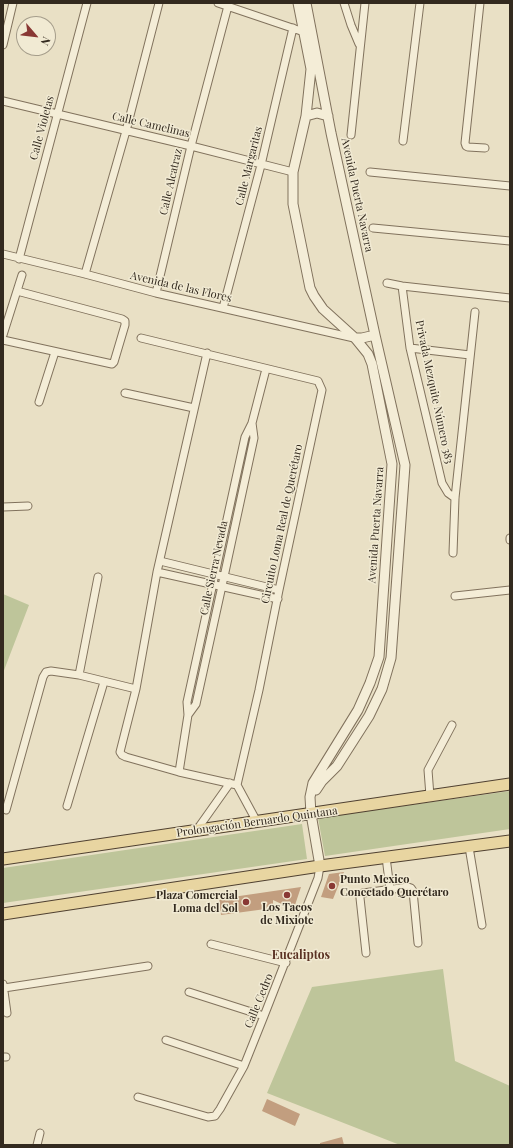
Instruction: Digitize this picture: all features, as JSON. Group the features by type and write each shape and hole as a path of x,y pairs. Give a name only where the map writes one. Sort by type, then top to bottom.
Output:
{"main road":[{"name":"Prolongación Bernardo Quintana","path":"3,859 510,784"},
{"path":"3,914 320,866 510,841"}],"street":[{"path":"3,44 13,3"},
{"name":"Calle Violetas","path":"18,259 87,3"},
{"path":"85,274 126,131 159,3"},
{"path":"218,3 304,32"},
{"name":"Avenida Puerta Navarra","path":"298,3 311,69 306,116 293,172 293,204 310,288 323,309 355,338 368,354 372,364 392,464 379,657 370,683 358,710 314,784 310,797 311,814 320,866"},
{"name":"Avenida Puerta Navarra","path":"306,3 328,116 375,336 405,465 391,658 382,688 369,716 337,766 322,781 310,797"},
{"path":"344,3 360,46"},
{"path":"351,135 365,3"},
{"path":"403,141 420,3"},
{"path":"480,3 466,146 485,148"},
{"name":"Calle Alcatraz","path":"156,293 191,146 228,6"},
{"name":"Calle Margaritas","path":"223,308 261,165 293,28"},
{"name":"Calle Camelinas","path":"3,101 293,172"},
{"path":"306,116 317,113 328,116"},
{"path":"370,172 510,186"},
{"path":"373,228 510,241"},
{"name":"Avenida de las Flores","path":"3,254 156,293 355,338"},
{"path":"3,335 22,275"},
{"path":"387,283 510,298"},
{"name":"Privada Mezquite Número 383","path":"402,286 410,348 442,483 448,493 455,498"},
{"path":"3,340 112,364 114,362 125,325 125,321 122,319 17,291"},
{"name":"Privada Mezquite Número 383","path":"453,553 455,498 475,312"},
{"path":"355,338 375,336"},
{"name":"Circuito Loma Real de Querétaro","path":"141,338 318,380 322,390 279,590 260,690 234,784 196,831"},
{"path":"410,348 470,355"},
{"path":"39,402 55,352"},
{"path":"207,353 157,572 136,689 120,752 126,757 179,772 234,784 257,822"},
{"name":"Calle Sierra Nevada","path":"179,772 188,715 187,702 246,437 252,423 266,368"},
{"path":"125,393 194,408"},
{"name":"Calle Sierra Nevada","path":"188,715 196,704 222,586 254,438 252,423"},
{"path":"3,507 28,506"},
{"path":"160,561 279,590"},
{"path":"157,572 278,599"},
{"path":"79,675 98,577"},
{"path":"384,580 396,581"},
{"path":"455,596 510,590"},
{"path":"6,810 43,677 46,672 51,671 79,675 136,689"},
{"path":"67,806 104,682"},
{"path":"430,796 428,770 452,725"},
{"path":"469,847 482,925"},
{"path":"386,858 390,889"},
{"name":"Calle Cedro","path":"138,1097 208,1117 215,1116 244,1066 286,963 318,878 320,866"},
{"path":"366,953 360,894 408,887 413,891 418,943"},
{"path":"211,944 286,963"},
{"path":"7,1013 3,986 148,966"},
{"path":"190,992 264,1016"},
{"path":"166,1040 244,1066"},
{"path":"37,1145 40,1133"}],"green space":[{"path":"3,594 29,605 3,673"},
{"path":"510,791 510,829 325,856 318,818"},
{"path":"302,824 307,859 3,903 3,868"},
{"path":"443,969 455,1061 510,1086 510,1145 400,1145 267,1093 312,987"}],"building":[{"name":"Punto Mexico Conectado Querétaro","path":"344,872 333,899 321,897 329,874"},
{"name":"Plaza Comercial Loma del Sol","path":"301,887 295,905 286,906 273,900 273,908 221,915 219,899"},
{"path":"267,1099 300,1114 295,1126 262,1111"},
{"path":"342,1137 344,1145 320,1145 320,1143"}],"place":[{"name":"Punto Mexico Conectado Querétaro","path":"332,886"},
{"name":"Los Tacos de Mixiote","path":"287,895"},
{"name":"Plaza Comercial Loma del Sol","path":"246,902"}],"district":[{"name":"Eucaliptos","path":"301,955"}]}
